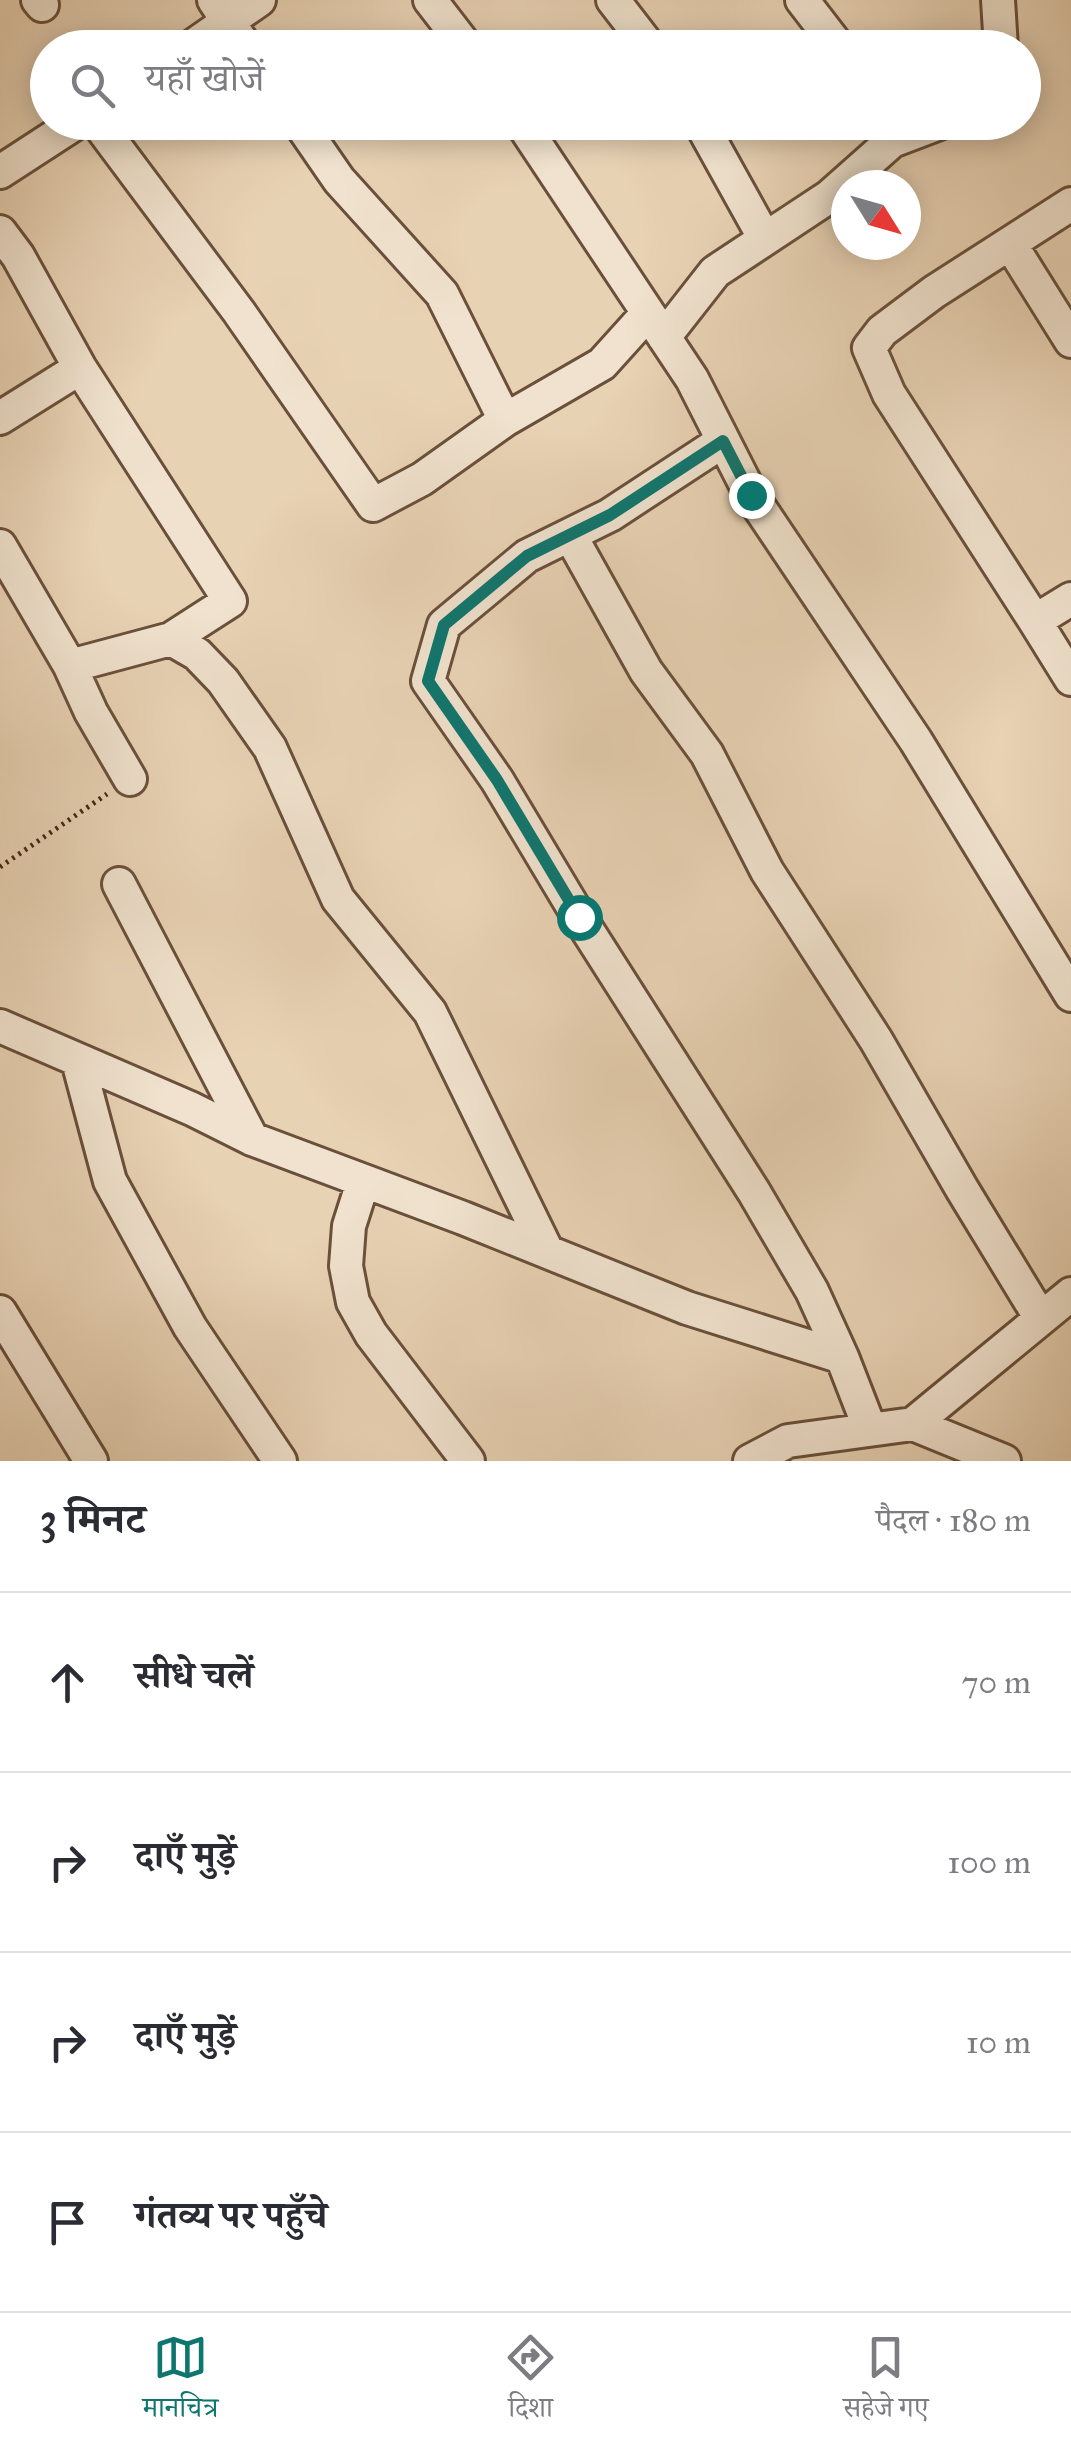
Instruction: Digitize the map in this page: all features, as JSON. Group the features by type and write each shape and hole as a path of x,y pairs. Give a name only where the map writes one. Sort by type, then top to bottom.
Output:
{"street":[{"path":"230,23 259,0"},
{"path":"430,0 453,30"},
{"path":"613,0 636,30"},
{"path":"802,0 825,30"},
{"path":"998,0 1000,30"},
{"path":"0,172 49,140"},
{"path":"110,140 239,312 373,504 422,479 505,420 602,364 656,325 715,272 830,196 879,140"},
{"path":"311,140 339,180 442,294 505,420"},
{"path":"533,140 692,379 751,495 916,741 1071,995"},
{"path":"710,140 765,239"},
{"path":"1071,204 934,292 882,332 870,348 889,394 1071,678"},
{"path":"0,232 18,256 80,368 230,601 170,639 70,666"},
{"path":"1011,244 1071,341"},
{"path":"0,418 80,368"},
{"path":"723,441 610,515 527,556 444,625 428,681 497,780 754,1192 812,1291 870,1429"},
{"path":"570,534 646,671 707,754 767,870 876,1040 1040,1318"},
{"path":"0,546 130,779"},
{"path":"1035,621 1071,599"},
{"path":"170,639 197,654 223,681 270,748 338,899 430,1012 547,1251"},
{"path":"119,884 252,1139"},
{"path":"0,1026 252,1139 687,1308 842,1357"},
{"path":"78,1061 110,1182 190,1326 280,1461"},
{"path":"362,1182 349,1226 346,1266 353,1302 371,1334 468,1461"},
{"path":"913,1424 1071,1294"},
{"path":"0,1312 91,1461"},
{"path":"750,1461 870,1429 913,1424 1004,1461"}],"path":[{"path":"0,867 130,779"}],"route":[{"path":"579,917 497,780 428,681 444,625 527,556 610,515 723,441 751,495"}]}
